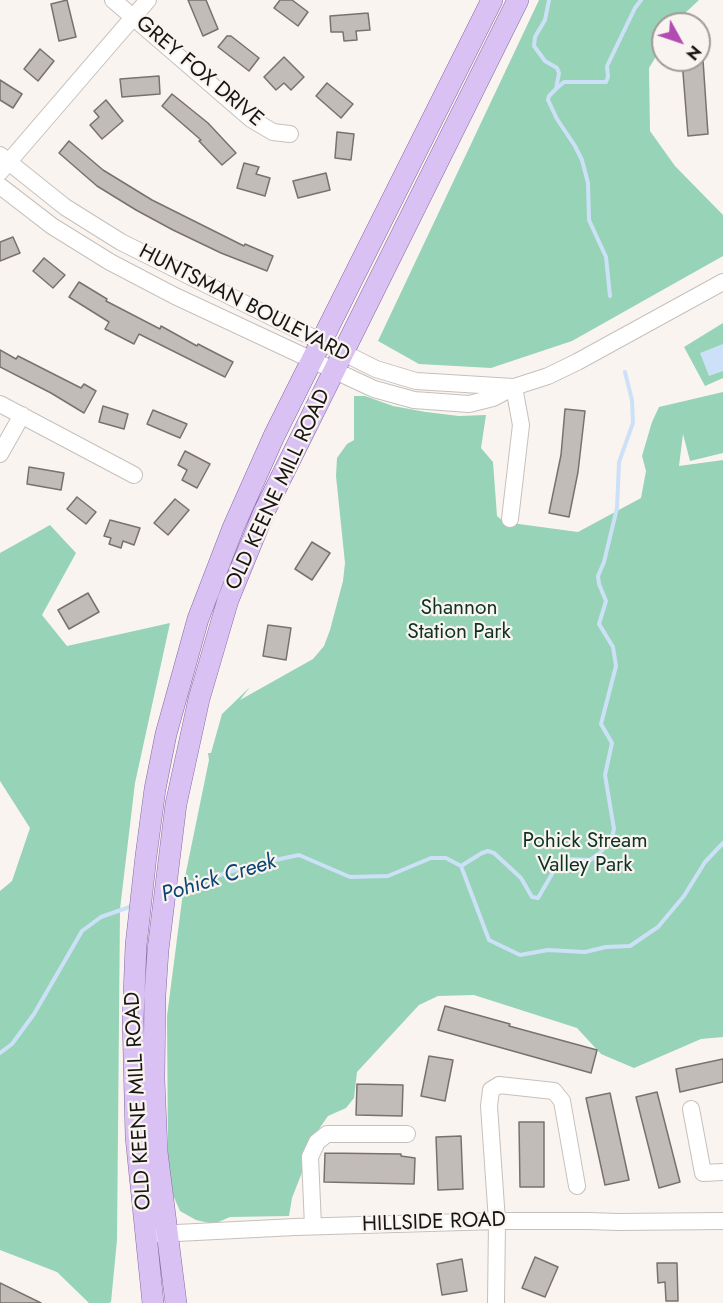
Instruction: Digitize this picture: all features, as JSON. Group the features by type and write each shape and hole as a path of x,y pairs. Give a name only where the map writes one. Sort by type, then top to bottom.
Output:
{"main road":[{"name":"OLD KEENE MILL ROAD","path":"153,1303 136,1137 133,1019 136,945 146,856 155,789 166,735 198,619 237,518 274,436 492,0"},
{"name":"OLD KEENE MILL ROAD","path":"176,1303 157,1152 154,1079 155,995 169,854 184,762 214,644 228,600 264,512 518,0"}],"street":[{"name":"GREY FOX DRIVE","path":"113,0 251,119 273,132 290,134"},
{"path":"3,163 148,0"},
{"name":"HUNTSMAN BOULEVARD","path":"3,163 65,207 121,242 316,351 339,362 376,369 416,381 514,387 548,376 577,362 723,282"},
{"name":"HUNTSMAN BOULEVARD","path":"0,186 52,225 110,262 196,306 316,351"},
{"path":"510,519 521,425 514,387"},
{"path":"0,404 134,475"},
{"path":"0,454 22,415"},
{"path":"496,1303 497,1221 489,1106 492,1090 499,1085 554,1091 562,1101 577,1186"},
{"path":"691,1109 703,1173 723,1172"},
{"path":"313,1226 310,1157 317,1142 327,1134 407,1134"},
{"name":"HILLSIDE ROAD","path":"146,1236 313,1226 497,1221 723,1221"}],"green space":[{"path":"539,0 699,0 686,12 651,12 650,131 675,166 723,215 723,256 572,341 491,368 419,364 378,341"},
{"path":"723,323 723,378 705,386 684,347"},
{"path":"723,392 723,453 690,461 683,434 679,466 723,460 723,1037 701,1039 634,1068 601,1054 577,1028 474,995 438,996 419,1005 357,1072 354,1098 346,1108 328,1116 319,1129 292,1198 289,1216 230,1217 214,1224 196,1220 180,1211 173,1195 168,1159 167,1016 185,877 209,760 208,753 211,753 222,714 250,687 240,700 313,659 324,646 343,581 345,563 336,476 337,458 347,444 354,440 354,396 365,396 393,406 426,412 459,416 486,415 481,448 493,462 497,516 504,522 578,532 641,498 646,471 642,456 659,407"},
{"path":"50,525 76,553 42,615 67,646 170,623 135,783 120,909 117,1240 111,1302 109,1303 89,1303 57,1272 0,1250 0,891 12,881 30,828 0,781 0,553"}],"water":[{"path":"723,344 723,371 709,376 700,353"}],"building":[{"path":"67,0 76,37 59,41 51,4"},
{"path":"188,0 206,0 218,29 203,36"},
{"path":"280,0 292,0 308,12 298,26 274,8"},
{"path":"368,13 370,30 356,31 357,40 344,41 343,32 331,32 330,16"},
{"path":"227,36 231,36 259,58 249,71 218,47"},
{"path":"40,49 54,61 38,81 24,69"},
{"path":"284,57 304,77 291,90 284,83 276,90 264,77"},
{"path":"683,72 704,72 708,134 688,136"},
{"path":"159,76 160,94 122,97 120,79"},
{"path":"0,80 22,94 13,108 0,100"},
{"path":"327,83 353,104 341,118 316,96"},
{"path":"172,94 208,123 236,153 222,165 199,141 201,140 162,106"},
{"path":"106,100 123,121 102,139 90,125 99,117 94,111"},
{"path":"337,132 354,134 351,160 335,158"},
{"path":"69,141 103,170 152,200 244,246 245,244 273,256 267,271 221,253 173,230 97,186 59,153"},
{"path":"244,163 259,167 256,174 270,178 265,196 237,188"},
{"path":"326,173 330,190 298,198 293,181"},
{"path":"13,237 20,253 0,261 0,242"},
{"path":"44,258 65,275 53,288 33,271"},
{"path":"79,282 107,299 106,301 160,329 161,326 233,362 225,377 139,334 134,344 105,329 109,322 69,297"},
{"path":"0,350 16,359 18,356 81,388 84,384 96,391 84,413 0,367"},
{"path":"103,406 128,414 124,429 99,422"},
{"path":"565,409 585,411 578,472 569,517 549,513 561,455"},
{"path":"153,410 187,424 180,438 147,424"},
{"path":"185,451 210,464 197,488 182,480 187,470 178,465"},
{"path":"29,467 64,473 61,490 27,484"},
{"path":"77,497 96,512 86,524 67,509"},
{"path":"175,499 189,510 168,535 154,523"},
{"path":"110,520 140,528 134,545 123,541 121,548 109,544 111,538 104,536"},
{"path":"312,542 330,553 312,580 295,569"},
{"path":"88,593 99,612 69,629 58,610"},
{"path":"268,625 291,628 286,660 263,656"},
{"path":"445,1006 597,1050 591,1073 438,1030"},
{"path":"429,1056 453,1060 445,1101 421,1096"},
{"path":"723,1059 723,1082 680,1092 676,1069"},
{"path":"357,1084 403,1085 402,1116 356,1115"},
{"path":"657,1092 680,1182 659,1188 636,1097"},
{"path":"610,1093 629,1180 605,1185 586,1098"},
{"path":"519,1122 544,1122 544,1187 520,1187"},
{"path":"461,1136 463,1189 438,1190 436,1137"},
{"path":"325,1153 401,1154 401,1156 415,1158 414,1184 324,1182"},
{"path":"535,1257 558,1267 545,1297 522,1288"},
{"path":"462,1259 467,1291 442,1295 437,1264"},
{"path":"657,1263 677,1263 678,1301 666,1301 665,1282 658,1283"},
{"path":"0,1283 41,1303 0,1303"}],"waterway":[{"path":"549,0 545,20 535,37 534,46 545,61 557,68 559,73 556,89 548,100 582,160 588,183 589,220 606,257 610,296"},
{"path":"557,88 564,82 606,82 607,66 641,0"},
{"path":"461,866 482,853 488,851 494,853 521,878 532,897 538,898 559,862 567,859 590,860 600,853 612,837 614,829 605,775 612,743 601,724 616,666 613,647 599,624 606,601 598,576 604,562 617,508 619,462 633,423 632,400 625,372"},
{"name":"Pohick Creek","path":"173,891 247,866 299,855 350,877 388,876 431,858 446,858 461,866 489,940 520,955 548,950 585,952 606,947 630,946 658,927 684,896 705,862 723,843"},
{"name":"Pohick Creek","path":"0,1053 12,1044 34,1014 82,931 101,917 135,905"}],"park label":[{"name":"Shannon Station Park","path":"459,621"},
{"name":"Pohick Stream Valley Park","path":"585,854"}]}
